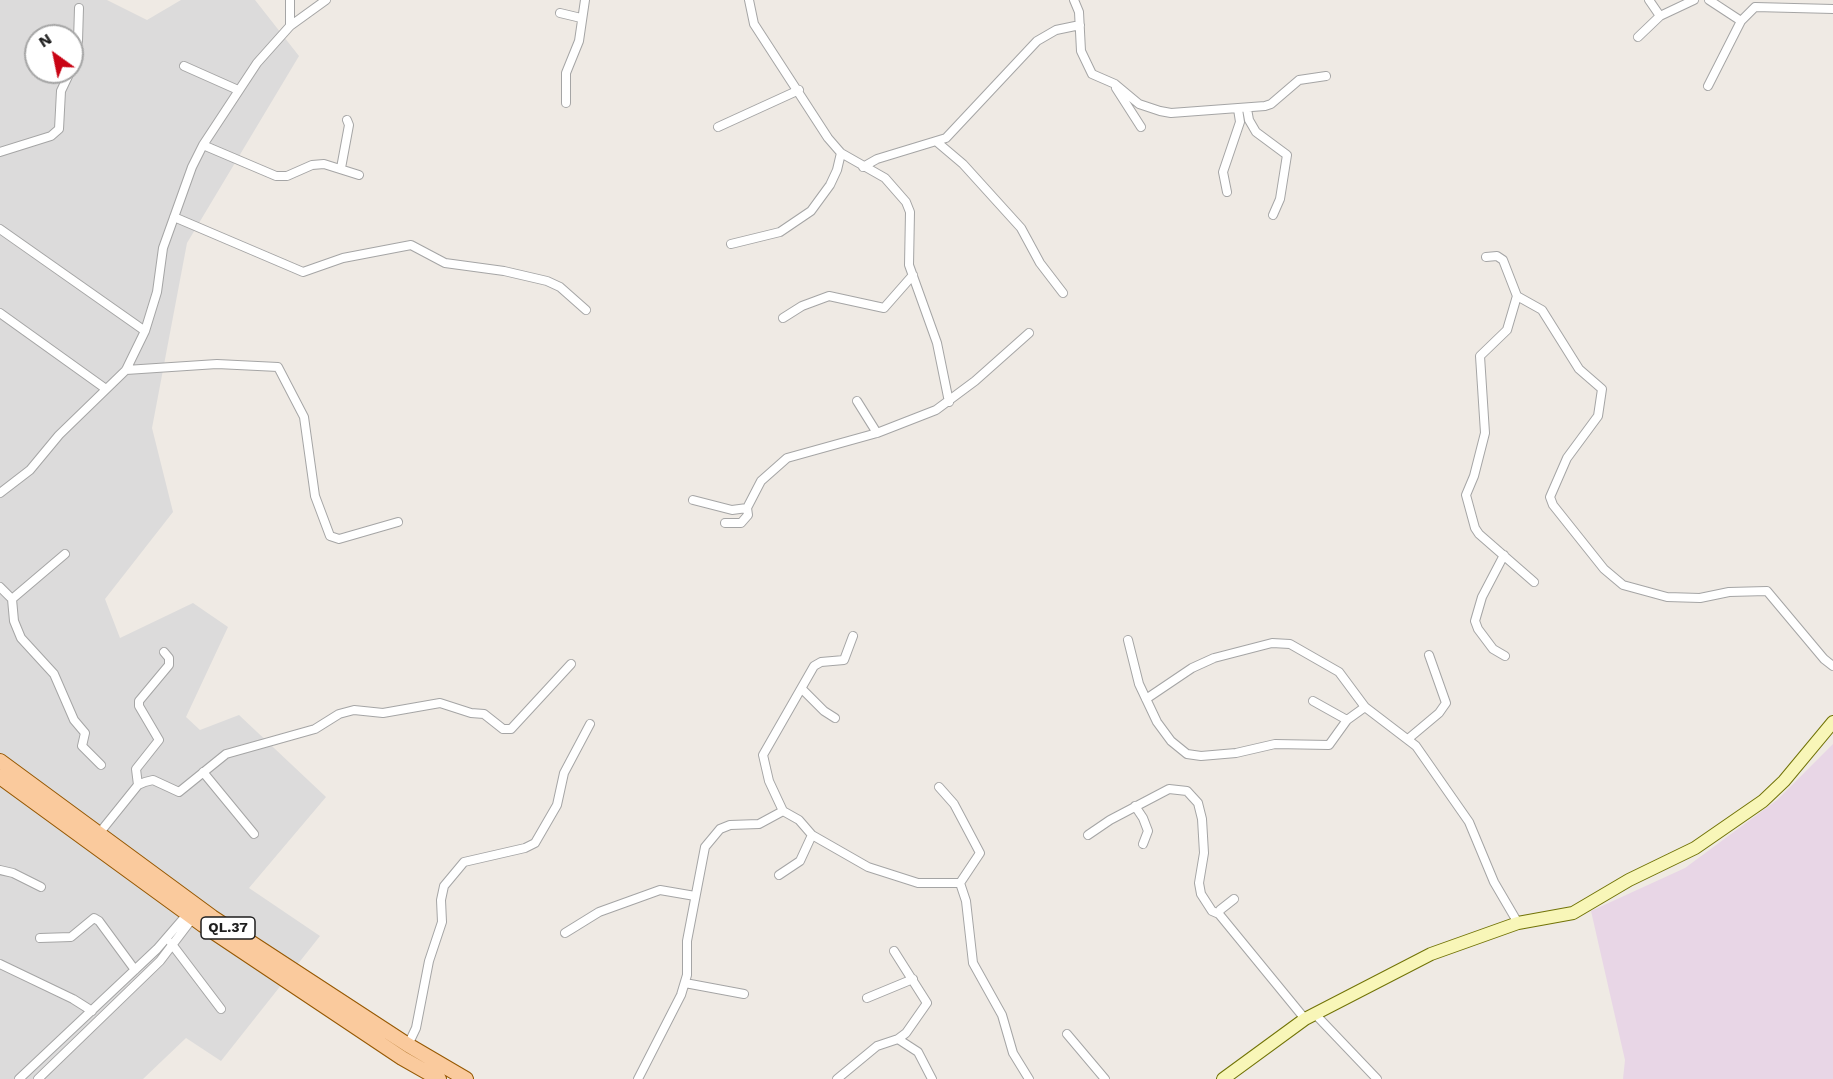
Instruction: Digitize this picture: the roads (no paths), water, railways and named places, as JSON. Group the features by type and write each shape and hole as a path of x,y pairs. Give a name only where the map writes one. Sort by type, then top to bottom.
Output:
{"main road":[{"path":"1222,1079 1310,1016 1431,954 1518,923 1573,913 1629,880 1695,848 1763,801 1784,781 1833,722"},
{"name":"QL.37","path":"0,761 95,838 193,911 405,1052 439,1079"},
{"name":"QL.37","path":"0,777 95,838"},
{"name":"QL.37","path":"405,1052 466,1079"}],"street":[{"path":"290,0 290,26"},
{"path":"0,493 30,470 59,435 126,370 146,332 156,292 163,248 203,145 257,63 290,26 326,0"},
{"path":"566,103 566,73 569,60 579,41 585,0"},
{"path":"749,0 754,24 799,90 815,120 841,153 885,178 906,202 910,212 909,258 936,343 949,402"},
{"path":"1074,0 1080,26 1081,51 1087,67 1097,78 1115,84 1139,104 1160,111 1171,113 1242,109 1271,104 1299,80 1326,76"},
{"path":"1649,0 1660,16"},
{"path":"1638,37 1660,16 1694,0"},
{"path":"1709,0 1741,21"},
{"path":"1708,86 1741,21 1748,12 1760,5 1833,9"},
{"path":"79,8 79,24"},
{"path":"560,13 581,18"},
{"path":"863,167 877,159 946,138 1037,41 1056,30 1080,26"},
{"path":"184,66 238,90"},
{"path":"0,152 51,135 59,129 61,92 65,84"},
{"path":"1115,84 1141,127"},
{"path":"718,127 799,90"},
{"path":"1227,192 1223,172 1240,122 1242,109"},
{"path":"1242,109 1256,132 1287,155 1280,200 1273,215"},
{"path":"341,168 349,125 347,120"},
{"path":"937,142 963,164 1021,228 1040,263 1063,292"},
{"path":"203,145 282,177 312,165 341,168 359,175"},
{"path":"731,244 751,241 796,223 811,211 830,185 841,153"},
{"path":"174,217 303,272 343,258 411,245 445,263 504,271 547,281 560,288 586,310"},
{"path":"0,229 146,332"},
{"path":"1486,257 1497,256 1503,260 1517,296 1507,330 1480,356 1485,433 1474,476 1466,495 1475,528 1534,582"},
{"path":"783,318 802,306 829,296 884,308 913,275"},
{"path":"1517,296 1542,310 1579,369 1602,388 1598,416 1567,458 1550,497 1553,505 1604,569 1623,585 1667,597 1700,598 1729,592 1767,591 1824,659 1833,666"},
{"path":"0,313 106,389"},
{"path":"725,523 741,523 748,515 747,508 761,481 787,458 877,433 921,417 949,402 1029,333"},
{"path":"126,370 217,364 278,367 304,417 315,496 330,536 339,539 398,522"},
{"path":"857,401 877,433"},
{"path":"693,500 732,510 747,508"},
{"path":"12,599 66,554"},
{"path":"1504,555 1482,597 1475,621 1478,629 1493,649 1505,656"},
{"path":"0,586 12,599 14,621 21,638 54,674 74,720 85,733 81,746 101,765"},
{"path":"853,636 844,660 817,663 763,755 769,781 783,811 799,820 812,835 868,867 918,883 960,883"},
{"path":"1128,640 1146,699 1163,731 1180,750 1195,756 1236,753 1275,744 1329,745 1347,720 1365,707"},
{"path":"1146,699 1192,668 1214,658 1281,642 1296,647 1339,672 1365,707 1408,739 1469,822 1494,882 1518,923"},
{"path":"138,785 136,769 159,740 139,706 139,701 169,665 169,658 164,652"},
{"path":"1408,739 1439,713 1446,703 1429,655"},
{"path":"95,838 138,785 153,780 178,792 226,754 315,729 339,714 354,710 364,713 383,712 440,703 471,713 484,714 503,729 511,729 571,664"},
{"path":"802,689 824,711 835,718"},
{"path":"1312,701 1347,720"},
{"path":"405,1052 416,1028 429,961 442,922 441,900 444,886 464,862 525,848 535,843 557,805 564,773 590,724"},
{"path":"203,772 254,834"},
{"path":"939,787 954,804 980,853 960,883"},
{"path":"1088,835 1135,806 1169,789 1179,789 1192,795 1200,808 1204,837 1199,883 1201,894 1212,912 1219,914 1310,1016 1377,1079"},
{"path":"1135,806 1148,831 1143,843"},
{"path":"638,1079 685,983 687,941 705,846 711,837 730,825 759,824 783,811"},
{"path":"779,875 800,861 809,846 812,835"},
{"path":"0,870 13,873 41,887"},
{"path":"960,883 966,901 973,963 1002,1015 1013,1053 1029,1079"},
{"path":"565,933 599,912 660,890 695,896"},
{"path":"1219,914 1220,910 1234,899"},
{"path":"36,1063 41,1076 170,944 193,911"},
{"path":"40,938 71,937 94,918 99,921 135,970"},
{"path":"20,1079 135,970 170,944"},
{"path":"170,944 221,1009"},
{"path":"837,1079 877,1046 898,1039 908,1030 927,1003 894,951"},
{"path":"0,964 74,999 92,1011"},
{"path":"867,998 913,979"},
{"path":"685,983 744,994"},
{"path":"1067,1034 1105,1079"},
{"path":"898,1039 918,1052 932,1079"}]}
